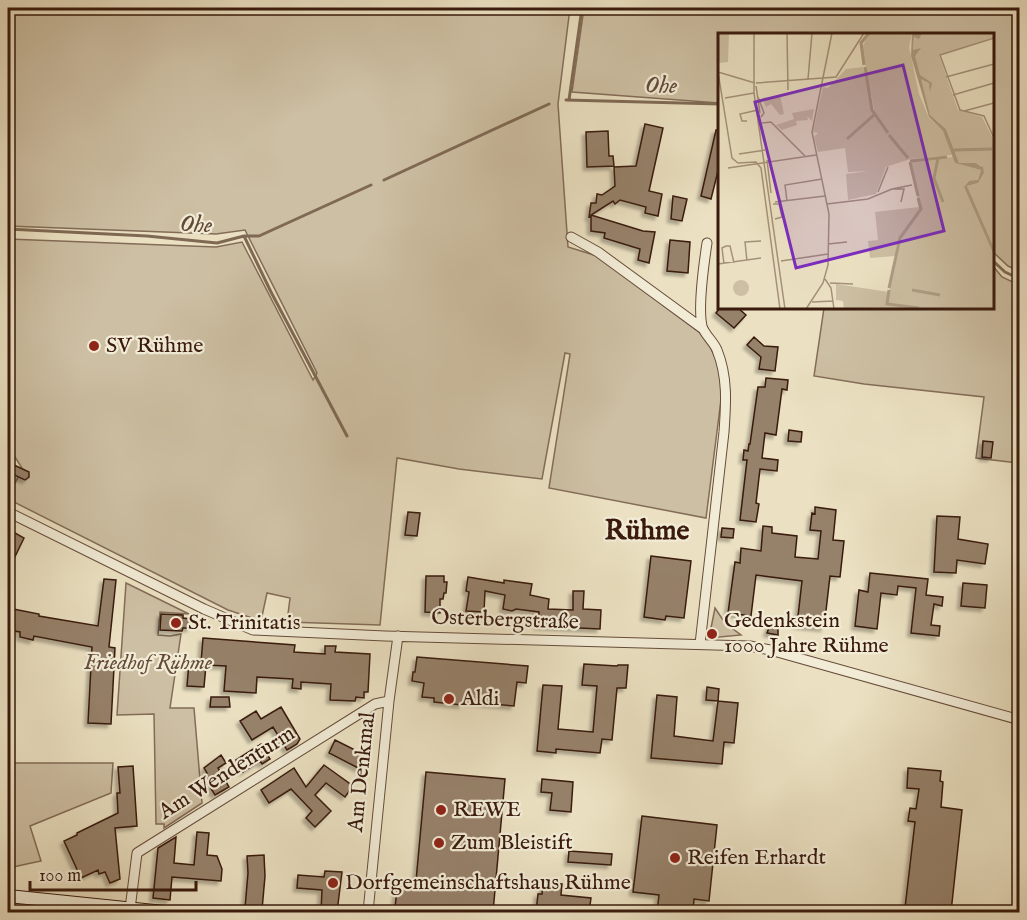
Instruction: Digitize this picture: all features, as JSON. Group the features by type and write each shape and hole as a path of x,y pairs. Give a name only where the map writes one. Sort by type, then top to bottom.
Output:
{"main road":[{"path":"8,896 164,912"}],"street":[{"path":"572,237 598,252 702,328 712,340 720,359 726,386 724,432 700,644"},
{"path":"702,328 703,274 707,243"},
{"name":"Osterbergstraße","path":"8,512 242,627 279,633 760,647 1020,720"},
{"name":"Am Denkmal","path":"368,912 389,701 398,636"},
{"name":"Am Wendenturm","path":"130,909 137,853 375,705 389,701"}],"green space":[{"path":"8,8 570,8 558,104 568,247 597,256 700,333 710,346 719,367 722,392 706,518 549,488 570,354 565,353 542,479 459,469 397,458 380,625 287,622 290,598 267,593 261,621 228,610 8,499 22,468 8,446 8,239 216,247 242,242 313,380 317,373 245,230 216,234 8,226"},
{"path":"584,8 1019,8 1019,271 1008,266 994,253 994,33 718,33 718,103 572,92"},
{"path":"994,267 1002,277 1019,285 1019,463 976,458 984,397 864,384 814,376 824,309 994,309"},
{"name":"Friedhof Rühme","path":"126,583 189,614 160,612 158,635 181,634 170,708 194,708 202,803 164,828 164,824 156,824 154,714 117,715"},
{"path":"715,608 725,623 741,635 709,638"},
{"path":"8,763 113,763 111,793 30,826 41,861 8,868"}],"building":[{"path":"645,124 663,128 649,191 662,194 658,216 645,213 646,207 620,200 615,204 613,201 591,215 643,231 655,232 649,263 638,260 640,249 604,238 605,233 591,231 591,216 589,217 591,203 596,203 597,194 602,195 615,186 614,167 636,166"},
{"path":"716,130 718,130 718,171 711,199 701,196"},
{"path":"608,131 609,156 613,156 614,166 587,167 586,132"},
{"path":"673,196 687,199 682,221 671,219"},
{"path":"670,240 690,242 688,273 667,271"},
{"path":"719,309 739,309 746,315 734,328 716,313"},
{"path":"754,337 764,346 778,347 775,371 759,369 761,357 747,345"},
{"path":"766,378 788,380 787,390 782,389 776,435 765,433 762,458 778,460 777,471 760,469 756,522 740,520 747,460 743,460 744,450 748,451 750,444 758,387 765,387"},
{"path":"789,430 802,432 801,442 788,441"},
{"path":"983,441 993,442 991,458 982,457"},
{"path":"14,465 29,472 29,477 25,480 10,473"},
{"path":"815,507 836,510 833,540 844,541 840,577 830,576 824,628 797,625 802,581 756,575 751,616 728,613 735,562 740,563 741,548 761,551 763,526 772,527 772,533 797,536 795,557 818,559 821,531 810,530"},
{"path":"408,512 420,513 417,536 405,535"},
{"path":"937,516 960,517 958,539 988,544 985,564 957,560 956,573 934,572"},
{"path":"722,528 734,529 733,538 721,537"},
{"path":"8,529 24,538 8,571"},
{"path":"651,556 691,561 684,618 666,616 665,620 644,617"},
{"path":"870,573 928,579 926,595 943,597 942,606 934,604 931,625 940,626 939,636 911,633 916,588 898,586 897,595 881,593 877,629 855,626 859,590 868,592"},
{"path":"426,576 444,576 444,582 447,582 446,593 443,599 440,599 440,613 425,612"},
{"path":"468,577 504,583 504,580 532,584 530,595 549,599 548,609 573,610 573,591 584,591 583,609 601,610 600,629 538,626 539,612 503,609 505,595 485,591 484,612 466,611 469,592 466,591"},
{"path":"104,579 116,580 109,647 115,648 111,724 88,723 92,647 34,636 33,640 20,637 20,632 8,630 8,608 98,626"},
{"path":"963,583 987,585 985,608 961,606"},
{"name":"St. Trinitatis","path":"161,614 183,615 183,618 191,619 190,628 183,628 182,631 160,630"},
{"path":"770,625 778,626 778,635 767,633"},
{"path":"203,638 295,645 294,652 325,654 325,646 336,646 335,652 370,654 368,692 364,692 364,698 356,697 355,701 330,700 331,684 301,682 301,689 292,688 293,679 257,677 256,693 224,691 226,666 206,665 204,687 187,686 189,662 201,663"},
{"path":"417,657 528,666 526,683 517,682 514,706 462,701 462,705 434,702 434,698 422,697 424,683 412,681"},
{"path":"584,664 628,665 626,688 617,688 612,740 602,739 600,753 556,749 556,753 537,751 543,685 562,686 558,729 593,732 597,686 582,685"},
{"path":"707,687 719,689 718,701 706,700"},
{"path":"657,695 677,697 674,736 713,741 718,701 738,703 734,743 724,742 722,764 651,758"},
{"path":"211,697 229,697 230,707 210,707"},
{"path":"281,707 300,739 297,744 287,750 273,727 252,740 240,721 256,711 261,719"},
{"path":"335,740 369,757 362,770 329,753"},
{"path":"261,744 270,759 262,764 260,761 243,772 236,760"},
{"path":"221,755 226,763 218,768 229,787 215,795 203,776 207,773 204,768"},
{"path":"324,765 353,786 345,797 326,783 315,795 331,811 315,827 306,818 312,811 291,789 269,803 261,790 294,768 306,787"},
{"path":"133,766 137,826 115,828 120,879 110,883 105,872 99,874 98,870 81,878 64,841 118,813 117,793 120,793 118,767"},
{"path":"908,768 941,771 940,781 943,782 941,807 962,810 951,912 908,912 909,908 905,908 915,822 908,821 910,808 916,809 919,789 907,788"},
{"path":"426,772 505,779 493,912 436,912 395,908 398,880 416,881"},
{"path":"542,779 573,782 571,812 550,810 552,793 541,792"},
{"name":"Reifen Erhardt","path":"642,816 717,825 709,901 694,899 693,912 657,912 659,895 633,892"},
{"path":"197,832 209,833 207,855 217,856 222,869 221,881 172,877 170,900 153,898 158,848 176,837 174,863 194,865"},
{"path":"569,851 612,854 611,865 568,862"},
{"path":"264,855 262,910 245,908 247,856"},
{"path":"325,871 342,872 337,912 321,912 322,890 297,888 298,875 324,877"},
{"path":"543,882 562,884 561,895 591,898 589,912 536,912 538,894 542,894"}],"waterway":[{"path":"569,100 582,8"},
{"name":"Ohe","path":"566,100 718,104"},
{"name":"Ohe","path":"384,180 549,104"},
{"name":"Ohe","path":"8,229 147,236 217,243 244,236 259,236 371,185"},
{"path":"244,236 347,436"},
{"name":"Ohe","path":"994,262 1005,272 1020,279"}],"place":[{"name":"SV Rühme","path":"94,346"},
{"name":"St. Trinitatis","path":"176,623"},
{"name":"Gedenkstein 1000 Jahre Rühme","path":"712,634"},
{"name":"Aldi","path":"449,699"},
{"name":"REWE","path":"441,810"},
{"name":"Zum Bleistift","path":"439,843"},
{"name":"Reifen Erhardt","path":"675,858"},
{"name":"Dorfgemeinschaftshaus Rühme","path":"333,883"}],"district":[{"name":"Rühme","path":"647,531"}]}
